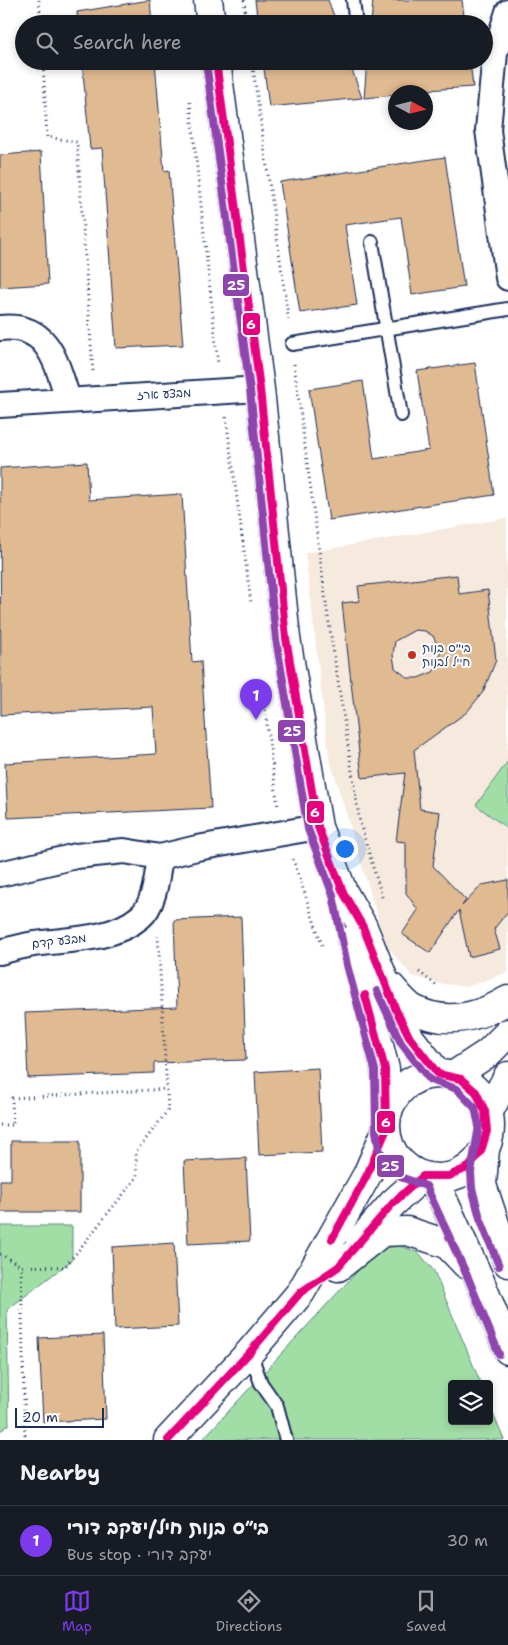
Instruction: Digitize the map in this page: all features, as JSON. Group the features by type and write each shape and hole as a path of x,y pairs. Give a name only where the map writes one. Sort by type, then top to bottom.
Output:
{"street":[{"path":"208,0 210,15"},
{"path":"508,12 495,53 488,130 508,278"},
{"path":"217,70 260,389 286,638 318,827 343,892 363,927 373,954 391,987 412,1008 452,1019 489,1011 508,1000"},
{"path":"0,328 16,326 39,336 54,356 68,399"},
{"name":"מבצע ארז","path":"0,405 68,399 260,389"},
{"path":"0,874 76,856 124,850 160,857 197,848 318,827"},
{"name":"מבצע קדם","path":"0,952 32,944 85,939 121,928 141,917 156,889 160,857"},
{"path":"343,892 357,962 385,1069 386,1122 390,1146 397,1160 409,1170 428,1177 449,1177 464,1172 476,1162 485,1148"},
{"path":"363,927 375,961 410,1038 445,1075 469,1084 475,1090 488,1112 490,1124 485,1148 482,1185 508,1263"},
{"path":"168,1440 250,1352 301,1292 368,1176 394,1098 405,1086 419,1077 445,1075 488,1053 508,1034"},
{"path":"488,1112 508,1076"},
{"path":"338,1267 393,1203 428,1177"},
{"path":"428,1177 478,1276 508,1350"},
{"path":"301,1292 338,1267 382,1232 407,1231 447,1244 478,1276"}],"lane":[{"path":"353,0 355,15"},
{"path":"372,242 401,415"},
{"path":"292,344 508,309"},
{"path":"250,1352 261,1383 276,1406 286,1440"}],"path":[{"path":"40,0 41,15"},
{"path":"244,0 246,15"},
{"path":"43,70 47,137 77,142 95,398"},
{"path":"253,70 292,344 326,610 360,823 384,904"},
{"path":"0,1254 21,1266 64,1267 137,1177 136,1152 168,1110 156,889"},
{"path":"416,970 440,988"},
{"path":"0,1125 13,1125 12,1098 167,1089"},
{"path":"21,1266 25,1440"}],"shaded area":[{"name":"בי\"ס בנות חייל לבנות","path":"507,518 508,972 467,987 438,983 412,976 386,945 329,757 305,553"}],"green space":[{"path":"508,761 508,829 476,805"},
{"path":"0,1226 72,1226 72,1260 7,1310 9,1425 0,1431"},
{"path":"401,1246 419,1253 434,1271 479,1380 448,1380 448,1425 493,1425 493,1414 504,1440 202,1440 365,1263 380,1248"}],"building":[{"path":"150,0 151,15 77,15 77,12"},
{"path":"255,0 328,0 334,15 257,15"},
{"path":"373,0 462,0 464,15 372,15"},
{"path":"83,70 156,70 164,171 169,170 183,345 116,348 102,148 90,149"},
{"path":"264,70 352,70 362,98 269,107"},
{"path":"366,70 471,70 473,87 433,90 433,85 388,85 388,96 364,98"},
{"path":"41,152 48,284 0,287 0,155"},
{"path":"445,157 464,287 412,295 401,217 345,225 357,305 300,313 280,182"},
{"path":"475,363 494,495 329,520 309,389 363,381 374,459 429,450 417,371"},
{"path":"87,462 89,500 182,494 192,662 201,661 211,808 8,818 5,763 156,754 153,707 1,715 0,468"},
{"path":"457,575 459,594 488,590 496,660 483,692 467,712 414,750 420,809 440,812 433,866 466,900 462,906 482,885 508,880 508,911 494,929 500,949 469,957 459,910 430,953 402,934 418,910 406,893 406,842 396,841 405,773 362,778 342,603 360,601 358,586","holes":["415,630 425,631 433,636 440,650 440,662 433,672 418,678 408,678 395,668 393,655 395,641"]},
{"path":"241,917 246,1060 154,1063 154,1073 28,1078 25,1013 177,1007 174,920"},
{"path":"318,1068 322,1152 259,1155 255,1072"},
{"path":"11,1141 80,1141 80,1212 0,1212 0,1180 11,1180"},
{"path":"246,1158 250,1241 188,1244 184,1161"},
{"path":"174,1243 178,1326 115,1329 112,1247"},
{"path":"103,1335 106,1419 43,1422 39,1338"}],"transit line":[{"name":"25","path":"207,70 250,390 276,639 308,829 333,895 347,965 375,1070 376,1131 379,1149 389,1165 403,1178 426,1186 469,1280 499,1354"},
{"name":"6","path":"168,1440 250,1352 301,1292 338,1267 393,1203 423,1176 449,1176 469,1167 481,1151 487,1131 485,1111 476,1092 461,1079 438,1074 410,1038 396,1010 363,927 343,892 318,827 286,638 260,389 217,70"},
{"name":"25","path":"377,991 401,1043 430,1080 457,1089 475,1108 479,1126 471,1172 472,1188 480,1218 499,1266"},
{"name":"6","path":"332,1239 367,1175 386,1131 385,1069 365,995"}],"place":[{"name":"בי\"ס בנות חייל לבנות","path":"412,655"},
{"name":"בי״ס בנות חיל/יעקב דורי","path":"256,720"}]}
